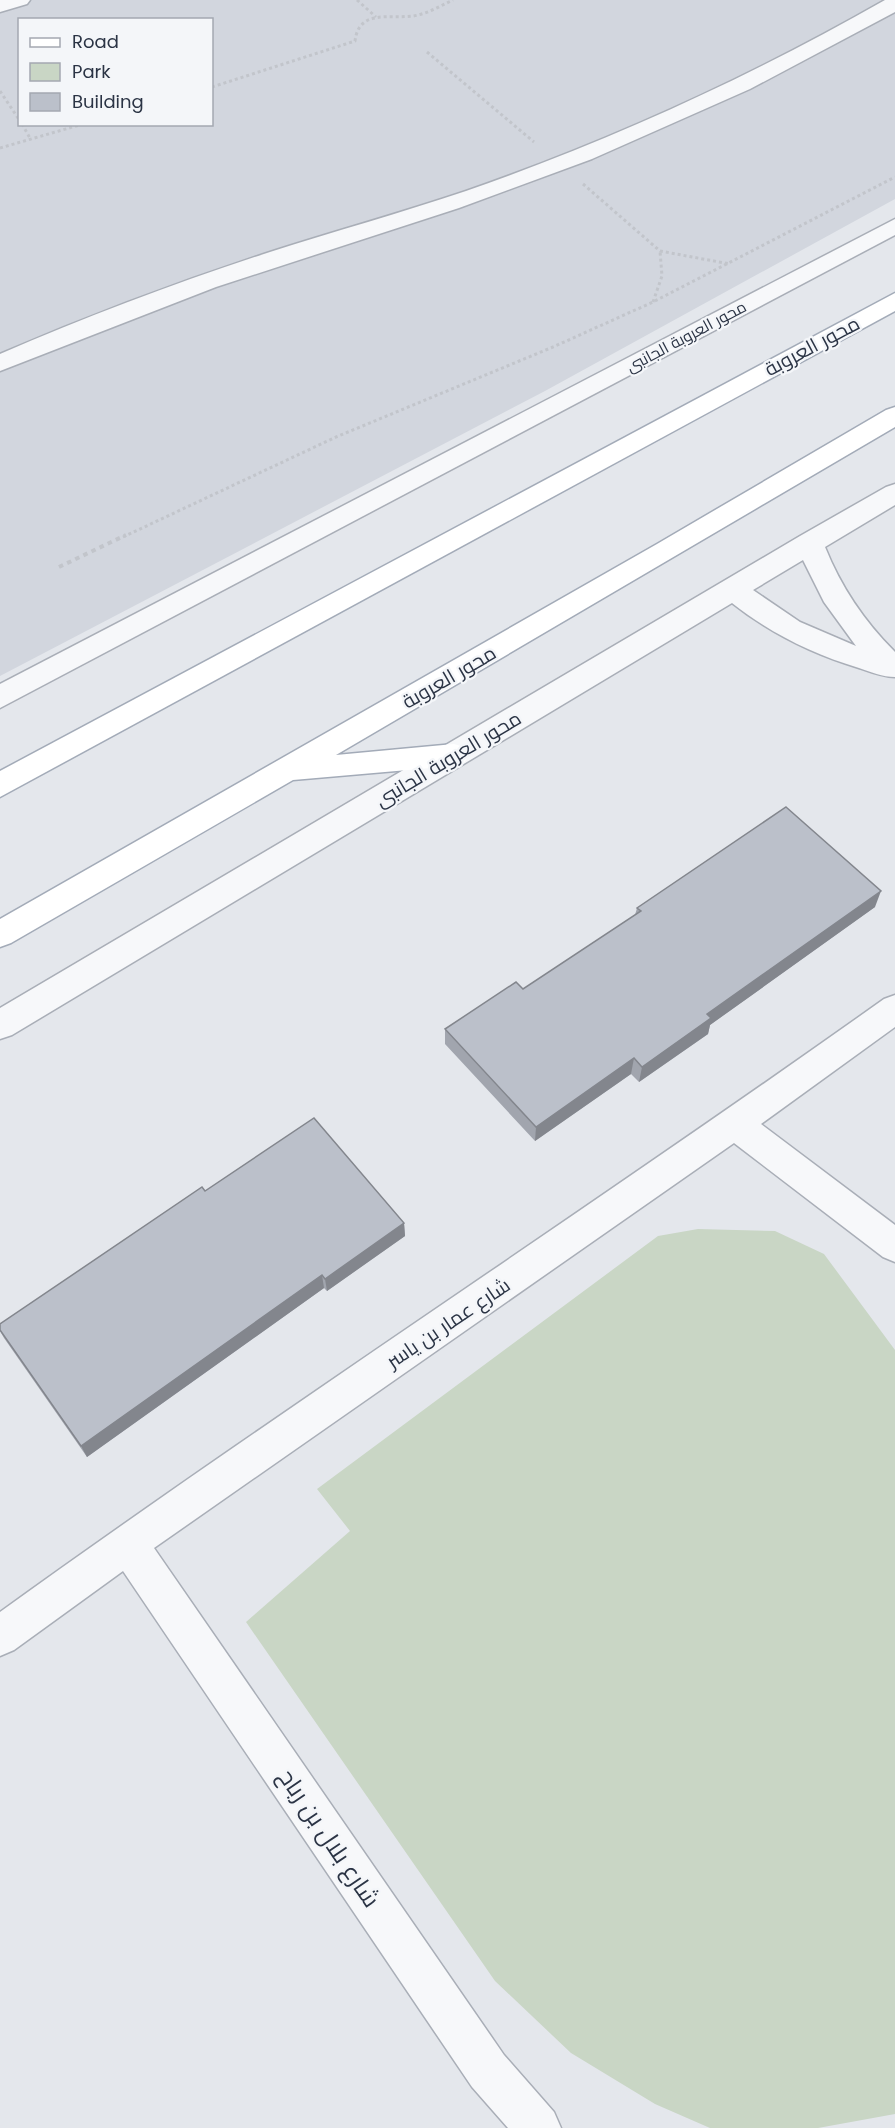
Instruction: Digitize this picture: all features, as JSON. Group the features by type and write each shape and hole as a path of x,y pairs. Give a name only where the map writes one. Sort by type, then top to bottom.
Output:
{"main road":[{"name":"محور العروبة","path":"0,785 895,301"},
{"name":"محور العروبة","path":"0,934 286,771 895,416"},
{"path":"286,771 453,755"}],"street":[{"path":"0,6 20,0"},
{"path":"0,363 158,300 276,259 476,195 637,133 743,86 838,37 895,3"},
{"name":"محور العروبة الجانبى","path":"0,697 895,226"},
{"name":"محور العروبة الجانبى","path":"0,1025 895,493"},
{"path":"810,543 827,586 848,619 894,669"},
{"path":"734,590 766,616 803,638 846,656 894,669"},
{"name":"شارع عمار بن ياسر","path":"0,1636 127,1543 736,1125 895,1009"},
{"path":"736,1125 895,1246"},
{"name":"شارع بلال بن رباح","path":"127,1543 488,2071 538,2128"}],"path":[{"path":"357,0 376,17"},
{"path":"213,87 355,41 357,29 361,24 376,17 388,14 412,16 453,0"},
{"path":"0,91 18,118"},
{"path":"23,126 31,140"},
{"path":"0,148 76,126"},
{"path":"59,567 336,437 553,347 653,302 731,264 895,177"},
{"path":"653,302 662,276 660,251 731,264"}],"shaded area":[{"path":"0,0 895,0 895,199 545,391 0,676"}],"green space":[{"path":"698,1229 775,1231 824,1254 895,1350 895,2114 818,2128 710,2128 655,2104 571,2053 495,1981 246,1622 350,1531 317,1489 658,1236"}],"building":[{"path":"786,807 881,891 707,1014 711,1018 642,1067 634,1058 536,1127 445,1029 516,982 523,989 641,911 637,908"},
{"path":"314,1118 404,1223 325,1279 322,1275 81,1446 0,1330 0,1324 202,1187 205,1191"}]}
